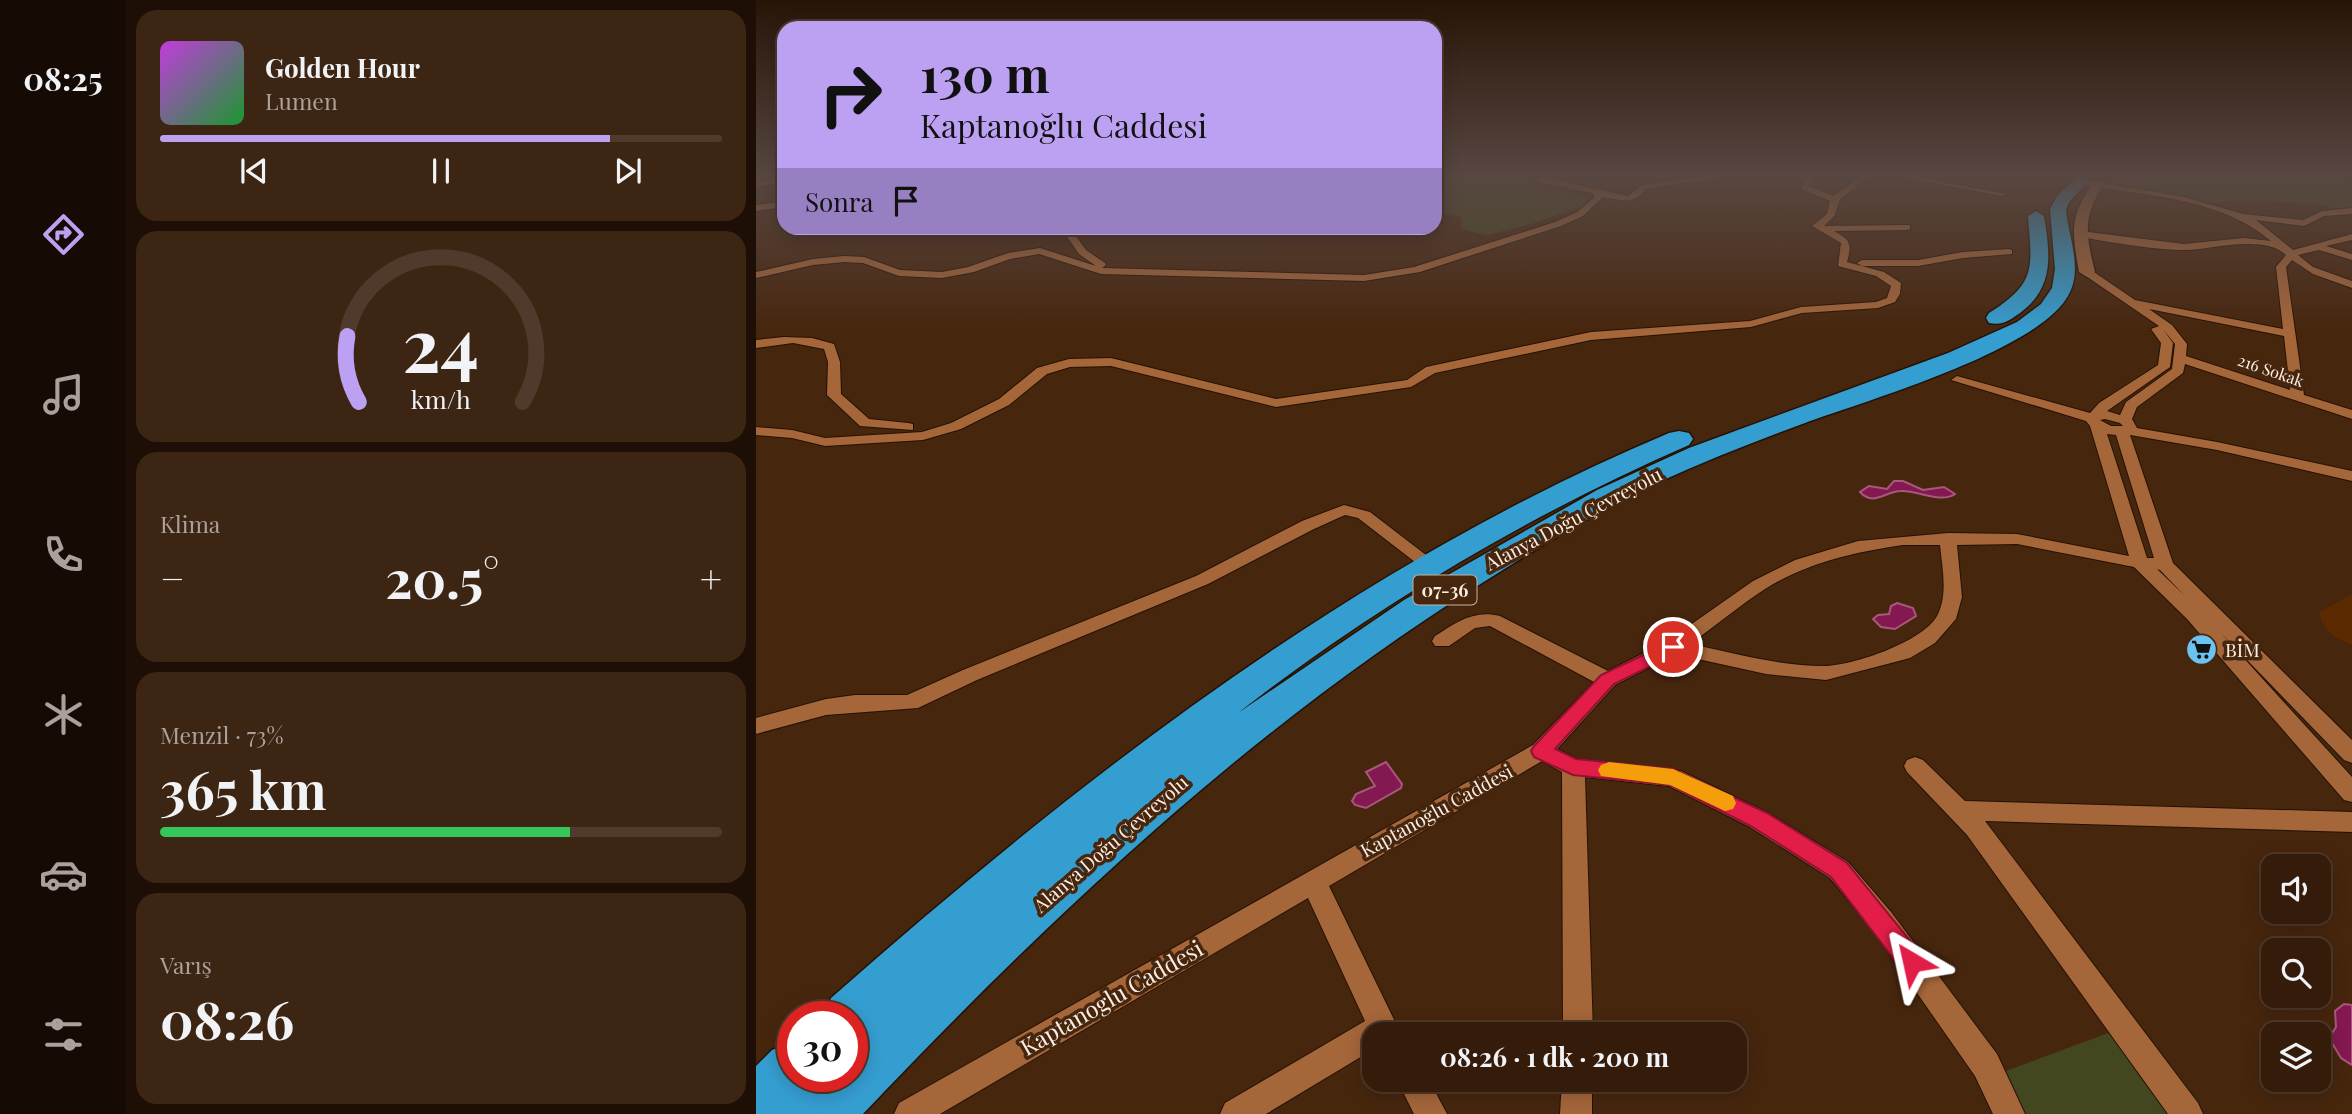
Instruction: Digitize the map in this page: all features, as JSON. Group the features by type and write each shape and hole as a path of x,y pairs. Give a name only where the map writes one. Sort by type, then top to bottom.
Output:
{"highway":[{"name":"Alanya Doğu Çevreyolu","path":"868,1002 1074,818 1242,687 1356,610 1430,565 1638,456 1941,345 2012,309 2029,296 2037,283 2040,270 2037,228"},
{"name":"Alanya Doğu Çevreyolu","path":"821,1114 1015,926 1100,849 1271,710 1369,638 1528,541 1667,468 1953,360 2019,330 2040,316 2056,299 2063,286 2065,273 2060,228"},
{"path":"756,1106 777,1086"}],"street":[{"path":"756,275 844,258 864,260 899,273 951,274 970,271 1008,256 1040,251 1092,269 1110,271 1259,273 1347,279 1416,270 1546,228"},
{"path":"1820,229 1864,228"},
{"path":"2079,228 2087,272 2104,294 2155,327 2167,343 2164,367 2104,406 2095,420"},
{"path":"2258,228 2278,245 2293,253 2299,262 2352,285"},
{"path":"1820,229 1844,241 1847,246 1842,261"},
{"path":"2080,234 2184,247 2244,241 2278,245"},
{"path":"1070,235 1082,252 1110,271"},
{"path":"2298,398 2281,267 2293,253 2319,247 2331,240 2352,237"},
{"path":"2331,240 2352,244"},
{"path":"2319,247 2352,257"},
{"path":"1842,261 1918,263 1963,255 2009,252"},
{"path":"756,431 792,434 825,442 923,436 943,430 1004,402 1042,371 1069,363 1124,365 1232,390 1276,404 1411,383 1431,370 1591,335 1751,324 1801,310 1878,305 1891,300 1895,295 1897,285 1891,279 1847,266 1842,261"},
{"path":"2087,272 2168,327 2181,344 2178,370 2131,405 2126,426 2165,565 2352,754"},
{"path":"2129,302 2290,334"},
{"path":"756,344 776,341 822,343 830,346 834,362 834,395 857,413 864,423 943,430"},
{"name":"216 Sokak","path":"2180,358 2352,415"},
{"path":"1958,380 2095,420 2352,467"},
{"path":"2095,420 2140,563 2194,615 2352,793"},
{"path":"2126,426 2352,476"},
{"path":"756,726 826,706 910,702 1202,580 1308,525 1344,510 1364,515 1430,565"},
{"path":"1673,647 1766,667 1826,673 1903,653 1928,638 1946,619 1953,597 1948,538"},
{"name":"Kaptanoğlu Caddesi","path":"1313,880 1541,751 1608,680 1673,647 1759,585 1801,564 1858,546 1948,538 2017,539 2140,563 2165,565"},
{"path":"1443,640 1470,622 1493,620 1608,680"},
{"path":"1541,751 1573,767 1673,777 1759,820 1839,870 1882,921 1986,1065 2009,1114"},
{"path":"1915,766 1985,839 2187,1114"},
{"path":"1573,767 1578,1022"},
{"path":"1960,811 2352,822"},
{"path":"1313,880 1380,1022"},
{"name":"Kaptanoglu Caddesi","path":"910,1114 1313,880"},
{"path":"1236,1114 1362,1043"},
{"path":"1419,1092 1431,1114"},
{"path":"1576,1114 1577,1092"}],"shaded area":[{"path":"1894,481 1903,481 1923,490 1944,487 1955,494 1943,498 1901,491 1870,498 1860,492 1869,486 1887,489"},
{"path":"2352,594 2352,645 2333,636 2321,621 2320,612"},
{"path":"1897,603 1913,608 1916,616 1895,629 1881,627 1873,619 1878,615 1889,614 1891,606"},
{"path":"1386,762 1402,784 1401,788 1366,808 1355,805 1352,801 1356,794 1375,786 1366,772"},
{"path":"2344,1004 2352,1005 2352,1065 2341,1058 2331,1041 2331,1035 2336,1027 2335,1011"}],"green space":[{"path":"1462,228 1516,228 1487,235"},
{"path":"2119,1029 2179,1114 2017,1114 1998,1074"}],"slow traffic":[{"path":"1609,770 1673,777 1725,803"}],"place":[{"name":"BİM","path":"2202,649"}],"route":[{"path":"1673,647 1608,680 1541,751 1573,767 1673,777 1759,820 1839,870 1912,962"}]}
